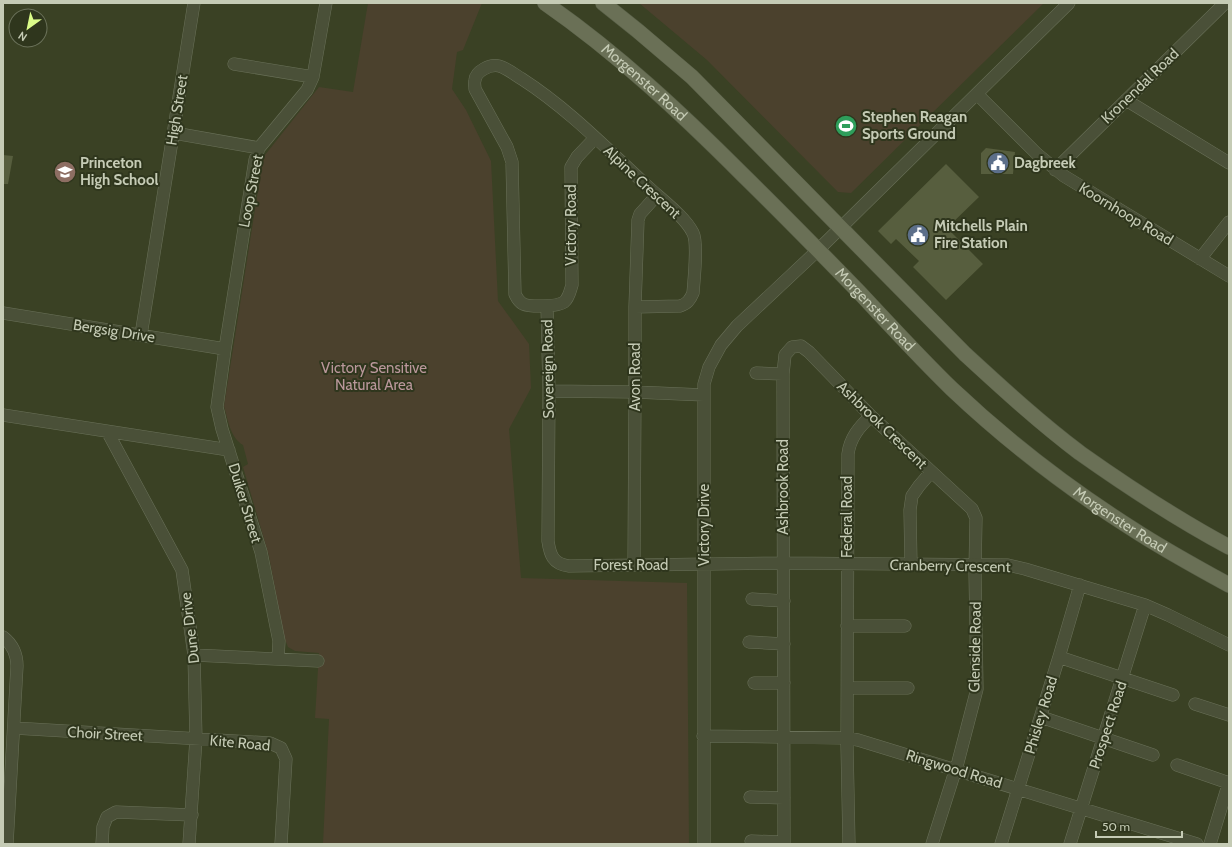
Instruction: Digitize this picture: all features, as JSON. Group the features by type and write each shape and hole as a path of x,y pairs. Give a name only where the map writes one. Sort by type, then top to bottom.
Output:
{"main road":[{"name":"Morgenster Road","path":"545,3 615,56 691,123 818,250 952,389 1021,448 1061,480 1126,525 1229,585"},
{"path":"603,3 692,77 965,354 1004,390 1044,424 1123,483 1178,518 1229,546"}],"street":[{"name":"High Street","path":"140,335 194,3"},
{"name":"Loop Street","path":"225,348 255,160 259,148 307,90 313,77 326,3"},
{"name":"Victory Drive","path":"704,844 704,384 708,367 721,345 737,326 818,250 1069,3"},
{"path":"1225,3 1229,8"},
{"name":"Kronendal Road","path":"1055,170 1225,3"},
{"path":"234,64 313,77"},
{"name":"Alpine Crescent","path":"486,68 498,66 505,69 530,84 555,102 675,211 690,228 695,243 693,293 691,299 680,306 635,307"},
{"name":"Sovereign Road","path":"486,68 477,75 475,80 475,89 508,147 512,162 515,294 519,301 526,305 547,306 549,391 548,541 550,553 554,560 558,562"},
{"name":"Koornhoop Road","path":"977,94 1055,170 1074,183 1229,276"},
{"path":"1126,100 1229,163"},
{"path":"174,133 259,148"},
{"name":"Victory Road","path":"547,306 562,303 567,299 572,285 571,167 577,157 595,138"},
{"name":"Avon Road","path":"634,565 635,307 638,220 640,214 657,195"},
{"path":"1200,259 1229,222"},
{"name":"Bergsig Drive","path":"3,313 225,348"},
{"name":"Ashbrook Crescent","path":"783,374 785,355 792,347 801,346 809,352 871,416 972,509 976,518 975,564"},
{"name":"Duiker Street","path":"225,348 217,407 222,429 261,552 278,641 278,659"},
{"path":"756,373 783,374"},
{"name":"Ashbrook Road","path":"751,841 784,843 783,374"},
{"path":"549,391 704,394"},
{"path":"3,415 229,450"},
{"name":"Federal Road","path":"849,844 847,738 848,454 851,440 856,432 871,416"},
{"name":"Dune Drive","path":"107,431 182,570 194,655 196,739 189,844"},
{"path":"911,565 910,510 912,496 931,472"},
{"name":"Forest Road","path":"558,562 569,566 704,565"},
{"name":"Cranberry Crescent","path":"704,565 783,563 1008,565 1145,605 1229,645"},
{"name":"Glenside Road","path":"932,844 956,769 977,689 975,564"},
{"name":"Phisley Road","path":"1001,844 1041,717 1080,585"},
{"path":"752,599 784,601"},
{"name":"Prospect Road","path":"1070,844 1145,605"},
{"path":"847,626 905,626"},
{"path":"3,637 10,643 17,659 14,728 6,805 7,844"},
{"path":"749,642 784,644"},
{"path":"194,655 318,661"},
{"path":"1059,657 1173,695"},
{"path":"754,683 784,683"},
{"path":"848,688 908,688"},
{"path":"1195,704 1229,715"},
{"path":"1041,717 1153,755"},
{"name":"Choir Street","path":"14,728 196,739"},
{"name":"Ringwood Road","path":"703,736 847,738 858,740 1197,844"},
{"name":"Kite Road","path":"196,739 270,743 281,748 286,759 281,844"},
{"path":"1178,765 1229,782 1210,844"},
{"path":"750,797 784,798"},
{"path":"102,844 102,827 107,817 116,812 192,815"}],"green space":[{"name":"Victory Sensitive Natural Area","path":"368,3 482,3 463,50 457,52 452,89 466,110 491,161 498,301 529,344 531,388 509,429 521,578 687,583 689,844 323,844 329,719 315,718 319,653 295,651 288,647 284,637 269,556 243,467 248,464 243,445 232,433 224,406 262,165 265,155 319,87 353,92"},
{"name":"Stephen Reagan Sports Ground","path":"639,3 1044,3 851,193 838,192 707,60"}],"building":[{"name":"Dagbreek","path":"986,148 1015,152 1013,174 981,174 981,153"},
{"path":"3,155 13,156 8,184 3,184"},
{"name":"Mitchells Plain Fire Station","path":"946,164 979,197 947,228 983,264 946,300 913,267 919,261 896,239 891,244 878,231"}],"place":[{"name":"Stephen Reagan Sports Ground","path":"846,126"},
{"name":"Dagbreek","path":"998,163"},
{"name":"Princeton High School","path":"65,172"},
{"name":"Mitchells Plain Fire Station","path":"918,235"}]}
